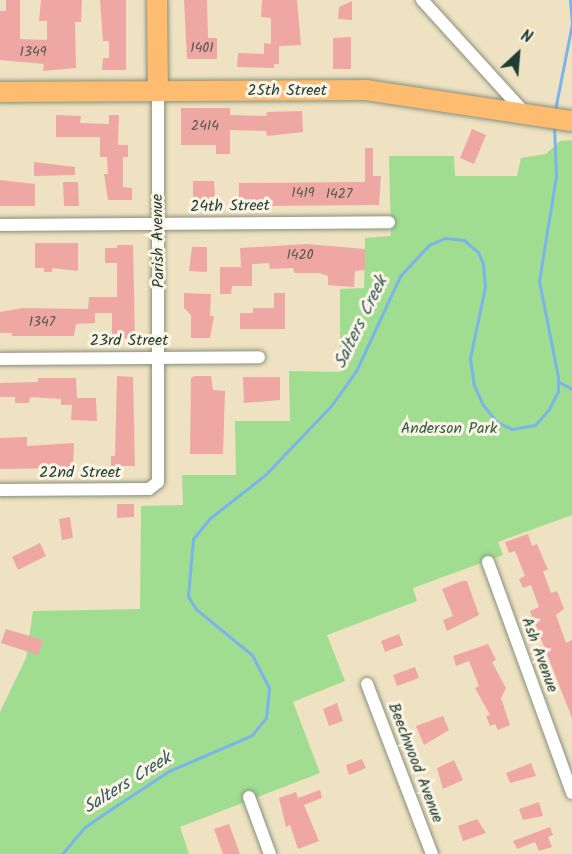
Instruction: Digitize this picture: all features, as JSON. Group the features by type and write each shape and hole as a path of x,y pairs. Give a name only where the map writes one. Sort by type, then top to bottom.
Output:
{"main road":[{"name":"Parish Avenue","path":"157,0 158,91"},
{"name":"25th Street","path":"0,92 366,90 571,121"}],"street":[{"path":"422,0 533,117"},
{"name":"Parish Avenue","path":"158,91 161,358 158,482"},
{"name":"24th Street","path":"0,225 388,222"},
{"name":"23rd Street","path":"0,358 259,357"},
{"name":"22nd Street","path":"0,490 149,489 158,482"},
{"name":"Ash Avenue","path":"488,562 572,793"},
{"name":"Beechwood Avenue","path":"367,684 432,854"},
{"path":"249,797 270,854"}],"green space":[{"name":"Anderson Park","path":"572,140 572,515 498,542 503,555 413,588 417,601 327,635 345,681 293,702 320,773 180,827 189,854 0,854 0,712 26,658 33,611 140,609 141,506 183,505 182,475 236,475 235,421 290,421 289,371 340,372 340,289 364,288 365,238 391,236 389,156 454,156 455,176 517,176 521,158 546,154 560,141"}],"building":[{"path":"6,0 20,0 20,39 47,40 47,21 39,21 41,0 82,0 81,22 75,22 76,68 43,71 44,64 0,60 0,11 6,11"},
{"path":"100,0 126,0 126,70 102,70 103,58 109,58 109,41 103,41"},
{"path":"184,0 207,0 208,38 217,38 217,59 187,59"},
{"path":"262,0 297,0 301,45 279,46 279,64 274,64 274,68 237,67 238,53 264,54 264,43 271,44 271,18 261,17"},
{"path":"352,1 352,20 338,19 339,7"},
{"path":"351,37 351,69 333,69 333,38"},
{"path":"181,108 230,108 230,115 266,116 267,112 302,111 303,132 267,136 266,131 230,130 230,154 216,154 216,145 181,145"},
{"path":"56,115 81,116 80,123 109,124 109,115 119,115 118,145 128,145 128,157 123,157 123,187 132,188 132,200 108,200 104,174 108,174 107,157 100,157 100,137 56,137"},
{"path":"472,129 486,135 474,164 460,158"},
{"path":"365,148 373,148 373,176 381,176 379,205 241,206 239,202 239,183 365,182"},
{"path":"34,162 75,167 75,175 34,176"},
{"path":"0,180 35,184 35,206 0,206"},
{"path":"193,181 214,181 215,197 209,197 209,206 193,206"},
{"path":"63,182 78,182 79,206 64,206"},
{"path":"35,243 78,243 78,271 52,268 52,272 44,272 44,268 35,268"},
{"path":"306,244 365,249 365,270 355,271 354,287 328,285 328,276 319,273 294,273 293,268 270,269 269,263 252,264 252,286 232,286 231,294 220,294 220,267 241,267 240,248"},
{"path":"117,245 133,245 135,340 112,336 112,313 95,313 95,323 76,324 74,336 12,336 12,333 0,333 0,312 23,308 88,309 89,297 117,297 117,263 105,263 105,248 117,248"},
{"path":"192,247 207,247 207,272 189,271"},
{"path":"184,293 211,294 210,316 214,316 210,338 191,338 191,315 184,308"},
{"path":"274,293 285,293 285,329 240,329 240,313 253,313 253,308 274,308"},
{"path":"117,376 133,377 135,466 111,466 111,456 115,456"},
{"path":"211,376 213,390 225,391 223,454 190,454 191,378"},
{"path":"243,377 280,377 280,400 244,403"},
{"path":"38,378 76,378 77,398 96,398 97,421 71,420 72,405 61,405 61,399 30,397 29,403 15,403 15,397 0,397 0,383 38,382"},
{"path":"27,437 27,446 74,443 73,468 0,469 0,438"},
{"path":"117,504 134,504 134,517 117,518"},
{"path":"70,517 73,538 62,540 59,519"},
{"path":"528,534 532,546 537,544 548,570 543,571 551,593 557,591 564,609 556,615 566,643 572,640 572,718 530,611 539,607 531,585 523,588 519,579 525,576 515,551 509,553 505,542"},
{"path":"40,543 46,556 18,570 12,557"},
{"path":"467,581 479,615 447,631 443,620 453,616 442,589"},
{"path":"6,629 43,640 38,655 1,643"},
{"path":"399,634 403,645 385,652 381,641"},
{"path":"488,644 496,660 492,662 506,688 501,698 510,725 498,730 495,724 490,726 486,716 490,715 475,688 479,686 469,661 456,666 453,656"},
{"path":"415,667 419,678 397,686 393,675"},
{"path":"337,703 343,721 329,726 323,709"},
{"path":"443,716 449,730 424,745 416,726"},
{"path":"362,759 366,768 349,775 346,765"},
{"path":"454,760 463,780 443,789 437,768"},
{"path":"531,763 536,776 510,783 506,773"},
{"path":"320,790 322,798 304,805 319,841 298,849 290,825 286,827 279,798 296,792 298,798"},
{"path":"539,802 543,816 523,820 519,809"},
{"path":"477,819 486,833 463,841 458,826"},
{"path":"229,824 240,854 223,854 214,829"},
{"path":"550,827 553,835 548,837 552,847 539,851 535,842 517,849 513,841"}],"waterway":[{"name":"Salters Creek","path":"555,110 572,23 570,0"},
{"name":"Salters Creek","path":"62,854 85,827 105,813 169,771 252,735 266,718 269,688 252,655 196,609 188,596 193,539 209,519 265,475 331,406 356,371 400,276 429,245 445,238 464,240 478,252 483,264 485,287 470,358 474,385 483,405 497,422 512,429 535,425 549,409 558,391 558,377 539,281 556,176 554,126"},
{"path":"559,382 572,389"}]}
